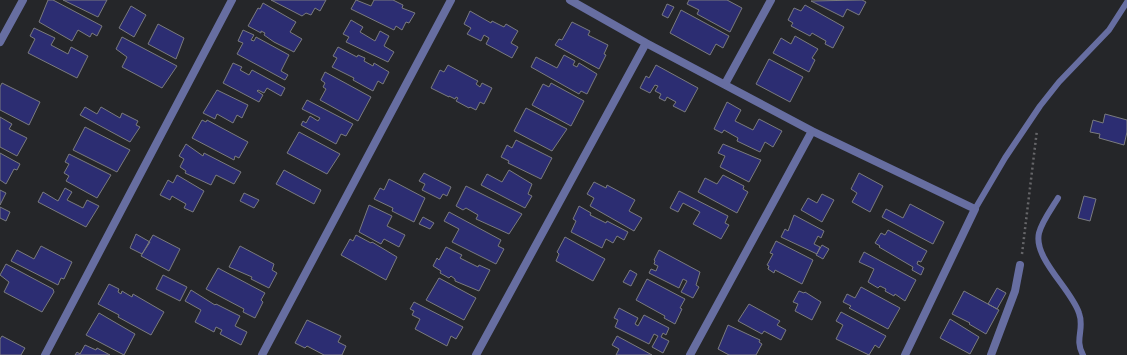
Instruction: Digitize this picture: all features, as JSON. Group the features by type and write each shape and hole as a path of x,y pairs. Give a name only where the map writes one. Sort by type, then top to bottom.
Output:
{"street":[{"path":"0,42 23,0"},
{"path":"45,355 232,0"},
{"path":"262,355 451,0"},
{"path":"570,0 646,43 812,131 975,209 905,355"},
{"path":"725,84 771,0"},
{"path":"476,355 646,43"},
{"path":"690,355 812,131"},
{"path":"991,355 1015,291 1020,265"}],"lane":[{"path":"975,209 1005,158 1040,106 1059,82 1109,30 1127,2"},
{"path":"1058,198 1039,232 1038,243 1080,314 1081,322 1078,340 1083,355"}],"path":[{"path":"1020,265 1037,128"}],"building":[{"path":"48,0 53,0 102,26 97,36 92,33 90,37 78,30 72,41 39,22"},
{"path":"63,0 107,0 98,17"},
{"path":"271,0 326,0 320,11 315,8 311,15 306,13 302,16"},
{"path":"356,0 371,6 374,0 393,0 403,5 402,8 415,13 409,23 406,22 402,30 396,26 394,30 351,9"},
{"path":"689,0 727,0 742,8 730,32 697,14 699,10 687,4"},
{"path":"862,0 866,2 859,15 847,9 843,17 811,1"},
{"path":"263,3 296,22 290,32 302,39 294,52 274,42 264,35 265,33 261,31 261,33 248,26 258,8 260,9"},
{"path":"667,4 674,7 668,18 662,15"},
{"path":"805,5 844,27 833,48 825,44 826,41 812,33 810,36 791,26 793,23 788,20 794,8 801,11"},
{"path":"131,6 146,15 134,37 119,28"},
{"path":"681,10 729,36 723,48 716,44 710,55 670,33"},
{"path":"470,11 491,23 492,21 504,27 506,24 518,31 511,43 518,47 512,58 486,44 489,38 484,35 481,41 467,34 471,28 464,24"},
{"path":"351,20 363,27 360,32 375,41 380,31 389,36 384,46 394,52 388,62 346,42 349,37 343,34"},
{"path":"572,22 590,31 588,35 608,45 604,54 606,55 599,69 555,45 559,39 562,40"},
{"path":"158,24 184,38 176,59 148,44"},
{"path":"34,28 55,38 51,45 68,54 71,47 88,56 77,78 28,53 35,39 30,36"},
{"path":"243,30 254,35 251,40 254,41 256,37 289,55 281,71 288,75 285,80 237,54 243,43 238,41"},
{"path":"795,36 818,49 812,58 815,60 809,72 773,53 781,38 791,44"},
{"path":"122,37 177,66 162,88 122,67 127,57 116,49"},
{"path":"338,47 357,57 358,55 365,58 364,61 373,66 374,63 389,72 383,84 378,81 373,91 353,80 354,78 332,67 337,58 333,56"},
{"path":"564,55 575,61 573,65 577,67 579,63 597,74 587,94 581,91 579,94 531,67 536,57 557,68"},
{"path":"769,59 803,77 790,102 756,84"},
{"path":"233,63 242,67 240,70 249,75 252,70 285,88 281,96 267,88 264,93 258,90 257,91 263,95 259,102 223,83"},
{"path":"448,65 478,81 476,84 480,87 482,83 492,88 484,104 480,102 476,110 470,107 469,108 456,101 458,98 456,97 455,99 449,97 431,88 440,70 444,72"},
{"path":"656,65 698,88 685,112 673,106 676,102 667,97 665,101 659,98 661,94 655,91 658,86 655,85 650,93 640,88 646,76 649,78"},
{"path":"325,72 371,97 358,121 320,100 326,89 323,87 325,83 321,80"},
{"path":"2,83 40,102 29,125 0,110 0,87"},
{"path":"551,83 584,101 571,126 532,105 543,84 549,87"},
{"path":"217,90 248,105 242,118 237,115 233,123 217,114 215,119 203,113"},
{"path":"307,100 353,124 346,136 341,134 336,144 301,125 303,121 306,123 310,116 318,121 320,118 302,109"},
{"path":"727,102 741,110 735,121 753,130 759,119 782,131 773,147 765,142 760,152 737,141 738,138 724,130 722,133 714,129"},
{"path":"85,107 97,114 101,107 120,118 122,113 138,121 136,125 140,127 130,142 80,115"},
{"path":"526,108 567,129 552,151 514,131"},
{"path":"1105,114 1127,120 1127,132 1124,145 1099,138 1100,134 1090,132 1093,120 1103,123"},
{"path":"0,117 12,124 9,129 27,138 17,156 0,147"},
{"path":"202,120 206,122 207,120 248,142 239,158 235,156 234,160 192,138"},
{"path":"85,127 130,150 117,172 73,150"},
{"path":"299,132 340,154 327,174 287,153"},
{"path":"516,140 552,158 541,179 508,163 509,161 501,157 507,145 512,148"},
{"path":"186,144 203,156 204,153 241,172 234,184 216,175 211,185 185,173 186,171 180,167 184,159 179,156"},
{"path":"723,144 761,160 749,182 720,167 725,156 718,153"},
{"path":"0,153 20,164 17,170 14,169 6,184 0,180"},
{"path":"69,154 111,175 97,198 66,181 69,176 64,173 69,164 65,162"},
{"path":"284,170 321,190 314,204 276,184"},
{"path":"509,170 532,184 528,194 532,196 525,208 481,185 487,174 502,182"},
{"path":"424,173 451,187 447,196 443,194 440,199 422,190 425,184 419,181"},
{"path":"859,173 883,186 870,212 852,202 857,193 851,189"},
{"path":"177,175 204,191 193,212 184,208 186,204 172,196 170,200 160,195 168,180 173,183"},
{"path":"723,175 744,186 743,189 748,192 737,213 698,192 705,178 717,184"},
{"path":"389,179 425,198 414,222 392,211 393,208 374,199 380,188 384,190"},
{"path":"594,182 606,188 607,185 635,200 629,211 642,218 634,231 590,206 594,198 587,194"},
{"path":"466,186 522,214 509,234 476,219 478,215 466,208 463,210 456,206"},
{"path":"65,188 72,192 67,200 83,208 87,200 99,206 86,227 38,202 43,192 58,201"},
{"path":"0,190 6,193 0,205"},
{"path":"679,191 728,216 725,223 729,225 721,239 693,224 700,212 683,203 678,212 670,208"},
{"path":"244,193 259,200 254,208 240,201"},
{"path":"822,194 834,200 822,222 801,210 808,198 817,203"},
{"path":"1084,196 1096,199 1090,221 1078,218"},
{"path":"910,204 944,222 933,244 882,217 886,209 903,218"},
{"path":"369,205 392,216 387,226 405,235 399,247 384,239 381,244 359,232"},
{"path":"579,206 591,213 590,215 606,223 607,221 628,232 624,240 617,236 613,243 606,239 602,248 571,232 576,221 573,219"},
{"path":"0,207 10,212 6,221 0,218"},
{"path":"449,212 501,240 498,246 504,249 496,264 452,242 459,229 444,221"},
{"path":"794,215 824,231 821,238 818,236 814,244 820,247 817,254 781,237 785,229 788,231"},
{"path":"423,217 434,223 430,229 419,224"},
{"path":"888,230 927,251 921,262 918,261 917,264 924,268 921,275 912,270 913,267 879,247 880,246 875,243 881,233 885,235"},
{"path":"136,234 150,242 142,254 130,248"},
{"path":"153,235 180,249 169,271 141,256"},
{"path":"356,235 371,243 372,242 397,257 386,280 341,255 350,239 353,241"},
{"path":"565,237 605,259 593,281 556,261 559,254 557,252"},
{"path":"776,241 813,260 802,284 775,270 774,273 768,269 769,266 767,265 773,254 770,253"},
{"path":"822,245 829,249 823,259 816,255"},
{"path":"41,246 72,262 64,279 61,278 58,285 11,261 17,250 34,259"},
{"path":"240,246 274,264 272,270 277,273 269,288 251,279 252,277 229,267"},
{"path":"446,247 462,255 460,258 478,267 479,265 490,270 479,291 455,281 455,279 451,276 449,278 440,273 441,271 433,266 437,258 439,260"},
{"path":"659,250 700,272 696,285 699,287 693,298 681,292 687,281 683,279 679,288 649,273 651,269 656,271 658,266 654,264 654,260"},
{"path":"864,252 916,280 905,301 895,294 894,296 885,291 886,289 880,286 878,288 868,282 874,269 859,262"},
{"path":"6,264 53,289 54,292 42,312 4,292 9,282 0,275"},
{"path":"218,268 265,293 261,300 263,302 255,318 243,312 244,309 206,289"},
{"path":"630,270 637,274 631,286 623,282"},
{"path":"163,275 187,287 180,301 156,289"},
{"path":"439,278 476,298 464,320 426,300"},
{"path":"647,279 685,299 680,308 682,309 675,324 664,318 665,316 636,300"},
{"path":"109,284 119,289 118,292 121,294 122,291 132,297 133,294 164,312 151,335 98,304"},
{"path":"861,287 900,308 888,329 849,308 851,306 843,302 847,294 855,298"},
{"path":"997,288 1006,293 997,309 988,304"},
{"path":"191,290 215,305 216,304 240,316 235,326 247,332 241,345 220,334 222,330 216,327 214,332 195,322 201,310 185,301"},
{"path":"799,291 805,292 821,302 812,320 795,311 798,304 793,302"},
{"path":"964,291 999,310 986,334 969,324 970,323 952,314"},
{"path":"414,302 463,327 456,339 451,336 447,346 415,329 420,319 412,315 414,311 410,309"},
{"path":"749,304 780,321 777,325 786,330 781,340 764,331 762,334 738,321"},
{"path":"619,308 638,318 635,324 638,326 644,315 669,328 666,335 663,333 661,337 669,341 663,353 652,347 658,336 654,334 649,344 615,327 618,320 614,318"},
{"path":"841,312 886,336 879,348 875,345 869,355 836,339 843,325 836,321"},
{"path":"99,313 135,334 124,355 86,335"},
{"path":"950,319 979,337 970,354 940,338"},
{"path":"307,320 341,336 338,342 346,346 342,355 324,355 307,346 305,348 295,343"},
{"path":"728,325 760,340 759,342 762,344 756,355 729,355 718,349"},
{"path":"2,336 25,348 21,355 0,355 0,339"},
{"path":"617,336 652,355 616,355 619,349 612,345"},
{"path":"85,345 96,350 97,348 110,355 75,355 77,352 80,354"}]}
